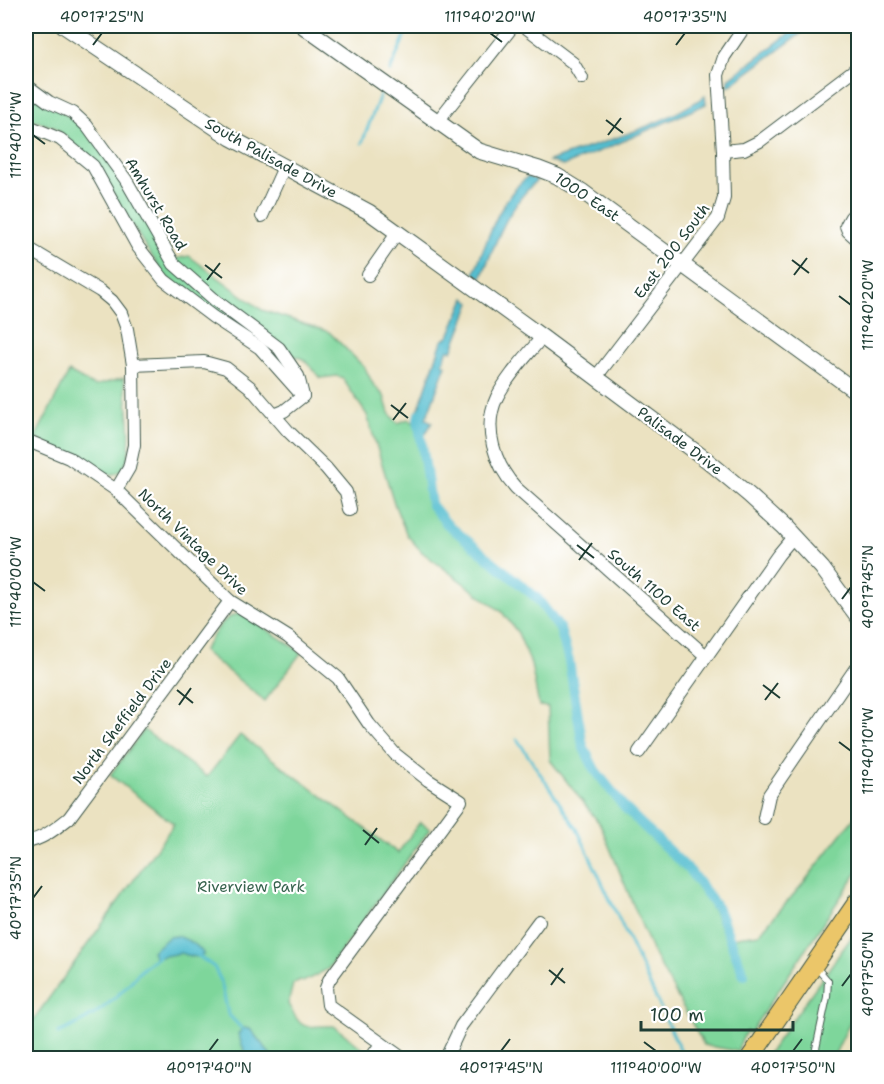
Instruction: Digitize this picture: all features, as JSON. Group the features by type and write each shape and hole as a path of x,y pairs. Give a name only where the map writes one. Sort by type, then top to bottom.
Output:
{"main road":[{"path":"750,1059 858,901"}],"street":[{"name":"South Palisade Drive","path":"64,26 231,138 369,212 473,287"},
{"path":"437,122 513,26"},
{"path":"524,26 573,63 582,78"},
{"name":"East 200 South","path":"596,377 718,218 724,198 718,74 724,57 745,26"},
{"name":"1000 East","path":"313,28 479,152 539,169 584,192 858,393"},
{"path":"723,151 744,148 760,141 858,67"},
{"name":"Amhurst Road","path":"26,85 49,102 73,113 87,126 126,180 174,264 215,300 279,348 298,376 303,396"},
{"path":"26,125 60,139 93,166 138,247 164,280 213,317 260,348 303,396 285,411 274,415"},
{"path":"262,216 284,167"},
{"path":"858,211 846,226 858,240"},
{"path":"368,275 398,232"},
{"path":"26,247 100,291 121,313 127,329 133,365 133,456 116,490"},
{"name":"Palisade Drive","path":"473,287 732,480 793,537 841,591 858,617"},
{"name":"South 1100 East","path":"542,338 496,399 492,415 492,438 500,469 516,489 706,656"},
{"path":"133,365 204,362 226,368 250,387 340,484 346,492 351,509"},
{"name":"North Vintage Drive","path":"26,440 69,458 116,490 230,601 288,637 317,659 338,678 369,724 395,753 428,780 461,801 329,980 326,988 325,997 328,1005 381,1044"},
{"path":"639,752 793,537"},
{"name":"North Sheffield Drive","path":"26,842 51,832 69,818 230,601"},
{"path":"764,818 769,795 858,665"},
{"path":"446,1059 461,1026 539,921"},
{"path":"371,1059 381,1044 402,1059"}],"lane":[{"path":"813,1059 827,997 828,981 814,965"}],"green space":[{"path":"26,90 70,117 96,143 119,175 169,260 189,256 262,310 329,332 365,368 373,384 384,396 389,413 398,423 408,419 416,424 426,495 437,517 534,599 556,628 564,649 581,748 601,781 648,834 688,873 714,911 727,942 737,937 759,934 801,886 858,813 858,871 750,1033 746,1031 737,1051 704,1045 653,953 600,824 550,760 548,707 539,706 531,664 518,633 502,612 422,552 407,535 395,506 367,415 343,379 337,376 321,378 303,359 256,343 166,277 92,160 54,127 26,118"},
{"path":"69,372 94,386 124,378 130,440 128,456 123,468 114,474 100,472 35,438"},
{"path":"238,614 244,615 301,653 265,701 203,651 222,623"},
{"name":"Riverview Park","path":"144,730 207,777 240,735 398,853 420,822 430,829 328,969 303,982 300,980 293,984 288,1004 301,1024 310,1027 334,1026 362,1048 354,1058 26,1058 26,1030 174,824 110,775"},
{"path":"858,928 858,1005 833,1058 765,1058"}],"water":[{"path":"799,26 811,26 728,87 729,79"},
{"path":"705,96 706,104 610,147 563,166 549,161 650,125 688,107"},
{"path":"527,177 537,180 517,202 510,214 481,278 474,273 495,221 508,197"},
{"path":"465,298 471,303 452,351 448,349 443,363 446,365 426,419 432,422 426,433 416,424 417,414 442,341 449,336"},
{"path":"177,936 196,945 204,955 195,957 180,953 155,958 152,951 169,937"},
{"path":"243,1028 250,1029 273,1058 247,1058 238,1034"}],"waterway":[{"path":"390,71 409,26"},
{"path":"362,143 380,95"},
{"path":"420,414 418,418 431,504 447,524 537,598 560,629 569,661 583,746 595,770 625,808 690,871 718,909 744,975"},
{"path":"517,739 577,829 684,1058"},
{"path":"197,955 214,967 221,981 228,1014 245,1032"},
{"path":"58,1033 102,1009 144,967 158,957"}]}
